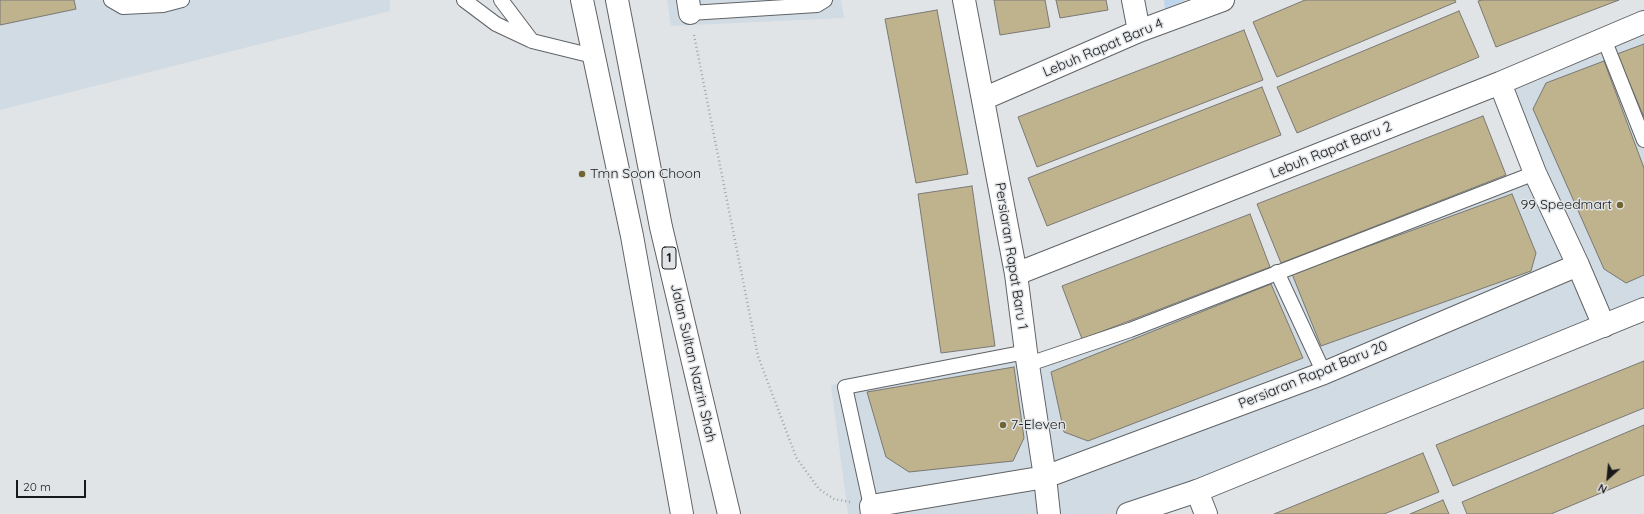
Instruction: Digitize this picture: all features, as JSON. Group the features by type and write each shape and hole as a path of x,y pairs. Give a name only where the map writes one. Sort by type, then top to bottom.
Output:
{"main road":[{"path":"582,0 632,236 683,508"},
{"name":"Jalan Sultan Nazrin Shah","path":"617,0 661,227 729,514"},
{"name":"Persiaran Rapat Baru 1","path":"964,0 1016,274 1045,476 1049,514"},
{"path":"1133,0 1139,32"},
{"name":"Lebuh Rapat Baru 4","path":"983,99 1139,32 1223,0"},
{"name":"Lebuh Rapat Baru 2","path":"1016,274 1500,83 1644,22"},
{"path":"1500,83 1535,173 1578,265 1604,326"},
{"name":"Persiaran Rapat Baru 20","path":"871,510 1045,476 1324,373 1578,265"},
{"path":"1128,514 1197,491 1644,309"},
{"path":"1197,491 1206,514"}],"lane":[{"path":"111,0 123,7 163,5 182,0"},
{"path":"464,0 496,24 532,41 593,56"},
{"path":"501,0 532,41"},
{"path":"689,6 817,5 825,0"},
{"path":"1604,39 1644,140"},
{"path":"871,510 845,387 1027,358 1130,330 1535,173"},
{"path":"1277,272 1324,373"}],"path":[{"path":"689,6 758,356 796,457 819,489 834,499 871,510"}],"shaded area":[{"path":"0,0 390,0 390,11 0,110"},
{"path":"667,0 841,0 844,18 671,26"},
{"path":"1164,0 1186,0 1165,9"},
{"path":"1644,28 1644,314 1118,514 848,514 831,385 1050,354 1535,172 1508,83"}],"building":[{"path":"0,0 74,0 76,9 0,25"},
{"path":"994,0 1045,0 1050,27 1000,35"},
{"path":"1056,0 1106,0 1108,10 1060,18"},
{"path":"1305,0 1455,0 1456,2 1277,77 1253,22"},
{"path":"1619,0 1496,47 1478,1"},
{"path":"937,10 968,174 916,183 885,19"},
{"path":"1459,11 1479,57 1297,133 1277,87"},
{"path":"1244,30 1263,80 1037,167 1018,117"},
{"path":"1644,44 1644,117 1617,54"},
{"path":"1604,61 1644,168 1644,275 1626,283 1604,269 1533,109 1546,83"},
{"path":"1262,87 1281,135 1047,226 1028,178"},
{"path":"1483,116 1506,175 1281,263 1257,204"},
{"path":"972,186 995,346 941,353 918,194"},
{"path":"1512,194 1536,253 1531,271 1321,346 1292,274"},
{"path":"1250,214 1270,267 1082,339 1062,286"},
{"path":"1271,284 1303,358 1088,441 1064,432 1051,372"},
{"path":"1644,361 1644,408 1453,486 1436,445"},
{"path":"1014,367 1024,438 1013,461 909,472 886,457 867,392"},
{"path":"1644,425 1644,475 1551,514 1467,514 1462,502"},
{"path":"1423,453 1439,492 1384,514 1274,514"},
{"path":"1443,500 1449,514 1410,514"}],"place":[{"name":"Tmn Soon Choon","path":"582,174"},
{"name":"99 Speedmart","path":"1620,205"},
{"name":"7-Eleven","path":"1003,425"}]}
